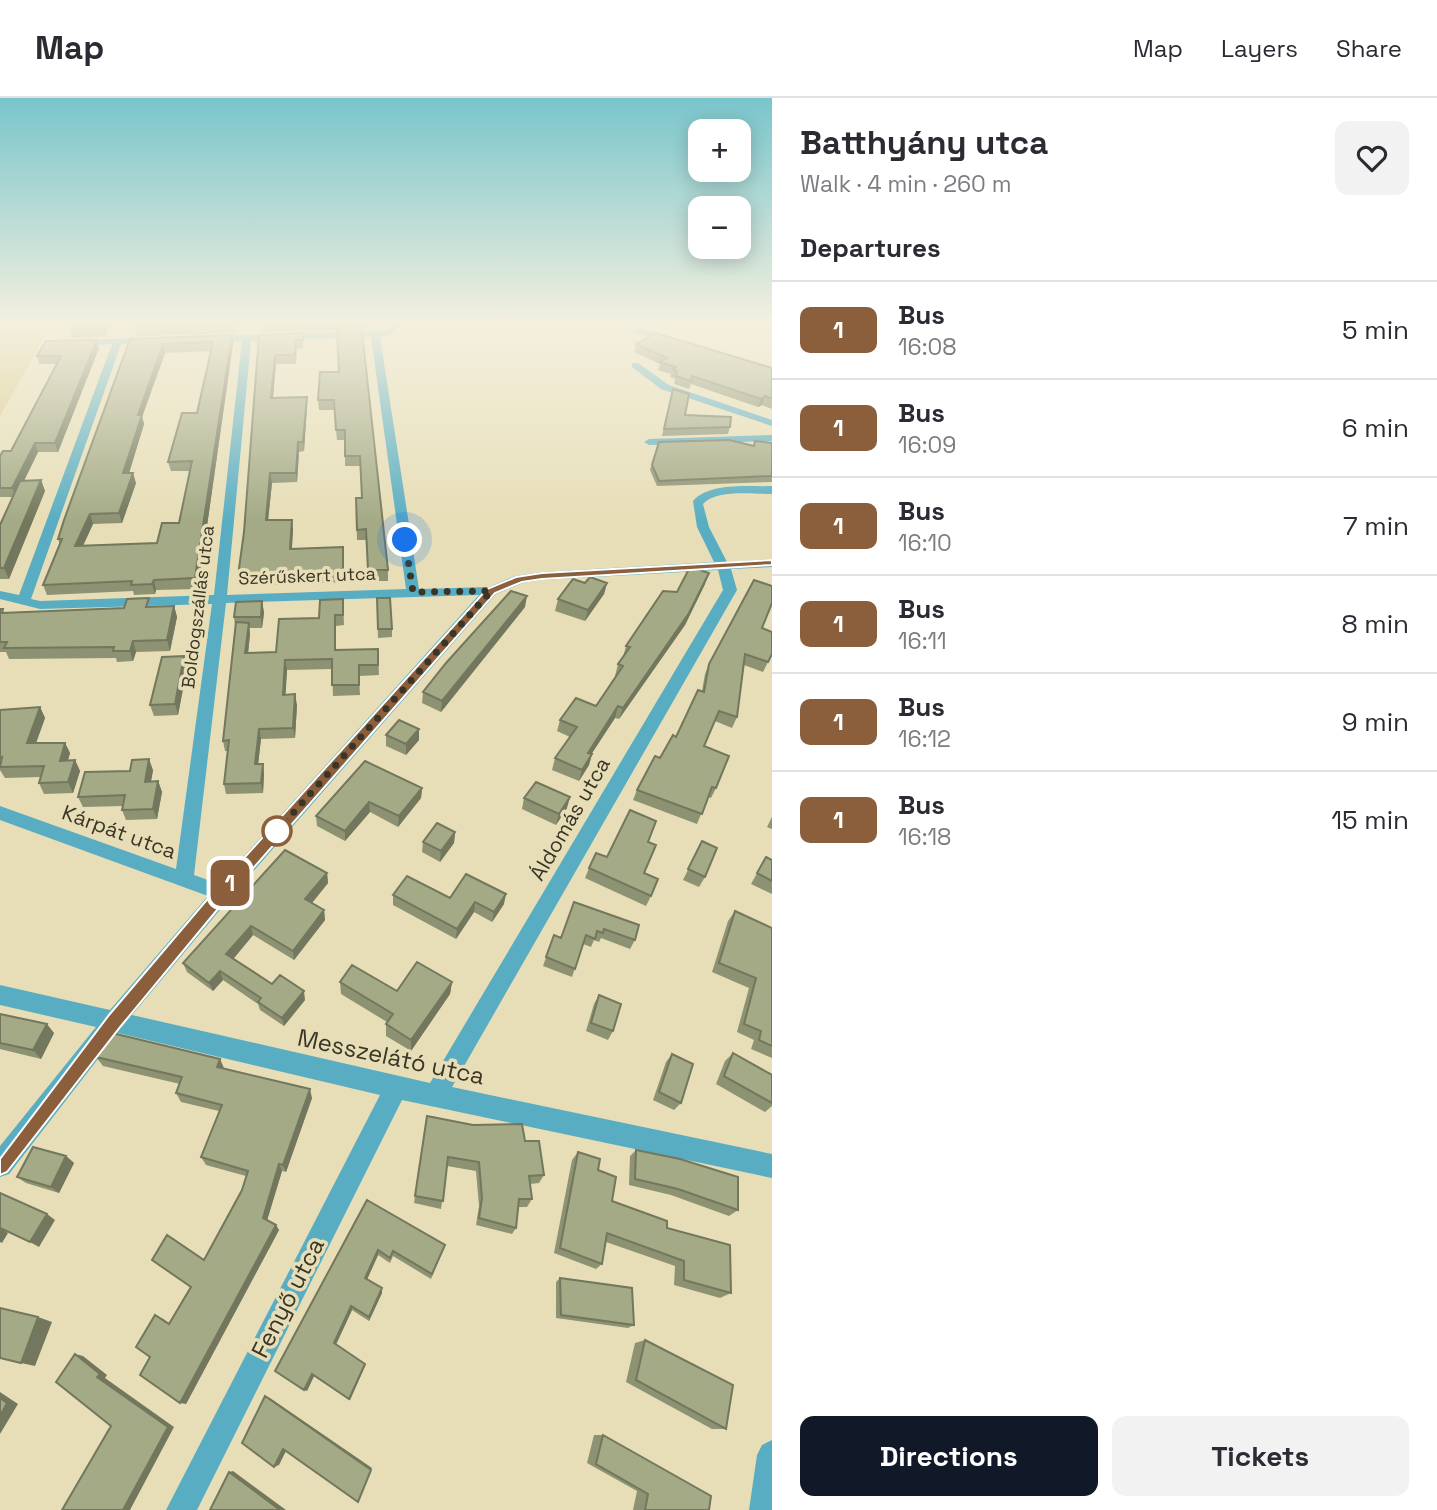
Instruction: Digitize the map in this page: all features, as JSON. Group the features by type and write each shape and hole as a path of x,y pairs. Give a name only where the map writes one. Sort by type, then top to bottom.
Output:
{"street":[{"path":"23,602 100,390"},
{"name":"Boldogszállás utca","path":"184,881 220,599 242,390"},
{"path":"382,390 413,592"},
{"path":"674,390 772,423"},
{"path":"649,442 772,438"},
{"path":"722,565 699,523 698,504 703,497 721,492 772,490"},
{"path":"0,1165 115,1020 222,893 491,591 520,579 542,576 772,563"},
{"name":"Áldomás utca","path":"436,1094 730,590 728,575 722,565"},
{"name":"Szérűskert utca","path":"0,595 40,606 491,591"},
{"name":"Kárpát utca","path":"0,813 222,893"},
{"name":"Messzelátó utca","path":"0,995 396,1087 772,1166"},
{"name":"Fenyő utca","path":"181,1510 396,1087"},
{"path":"764,1510 772,1455"}],"shaded area":[{"path":"0,390 15,390 0,416"}],"building":[{"path":"43,390 77,390 55,443 35,443 12,488 0,488 0,456 3,451 11,451"},
{"path":"111,390 147,390 138,415 142,415 123,473 133,473 119,513 90,514 75,546 157,543 162,523 179,523 192,461 168,462 182,413 197,413 202,390 224,390 195,578 154,580 152,584 131,585 132,581 43,585 62,539 58,539"},
{"path":"255,390 272,390 271,398 307,397 303,442 298,442 296,473 270,473 266,520 292,520 290,549 343,547 343,572 238,576"},
{"path":"319,390 368,390 388,570 368,570 366,529 357,530 356,498 362,498 360,456 345,456 345,430 336,430 334,400 318,400"},
{"path":"673,390 689,394 685,415 731,417 730,427 664,429"},
{"path":"734,390 772,390 772,399 765,396 761,399"},
{"path":"729,440 754,446 755,441 772,443 772,476 659,481 652,465 659,442"},
{"path":"41,480 4,568 0,568 0,525 20,481"},
{"path":"690,567 709,573 689,613 623,708 618,706 588,753 592,754 582,770 555,758 577,727 560,720 576,698 596,706 623,666 618,664 630,647 626,646 663,591 677,592"},
{"path":"590,577 607,583 588,610 558,599 573,579 585,583"},
{"path":"754,580 772,586 772,603 762,628 772,632 772,654 768,662 745,654 737,717 719,711 704,746 729,756 716,788 712,787 702,814 637,790 655,756 660,758 673,735 676,737 698,690 704,692 709,664"},
{"path":"511,591 527,596 442,701 423,692 446,663"},
{"path":"149,598 146,607 174,606 167,640 133,641 130,651 113,651 114,647 4,648 7,642 0,642 0,609 3,609 2,613 124,608 127,599"},
{"path":"377,598 390,598 392,629 378,629"},
{"path":"343,599 343,615 335,615 335,650 378,649 378,665 359,665 359,685 332,685 332,659 285,660 283,695 295,694 293,728 259,729 255,764 263,764 261,783 224,784 229,740 223,741 236,622 249,623 245,653 276,652 279,619 319,618 320,600"},
{"path":"262,601 261,617 234,617 236,602"},
{"path":"184,656 175,704 150,705 162,657"},
{"path":"40,707 27,743 65,743 60,761 75,760 68,782 39,783 44,766 0,767 0,710"},
{"path":"399,720 419,729 406,744 386,735"},
{"path":"149,759 145,782 158,781 153,809 122,810 125,795 78,797 85,772 130,771 132,760"},
{"path":"365,761 422,788 399,816 369,802 345,831 316,816"},
{"path":"536,782 570,797 559,814 524,798"},
{"path":"630,810 656,821 648,842 656,845 644,873 658,879 651,896 589,868 596,853 607,857"},
{"path":"437,823 455,832 441,851 423,842"},
{"path":"702,841 717,848 705,877 688,869"},
{"path":"285,850 327,873 305,899 324,910 293,951 251,926 226,954 272,984 280,975 304,991 282,1018 258,1002 261,998 220,971 209,983 183,963"},
{"path":"766,857 772,860 772,881 757,873"},
{"path":"466,874 506,894 494,912 475,902 457,929 393,895 407,876 450,898"},
{"path":"574,902 639,925 635,940 604,929 603,933 597,931 595,939 586,935 575,969 546,957 554,935 561,938"},
{"path":"735,911 772,928 772,1046 759,1040 761,1031 744,1024 756,978 719,963"},
{"path":"417,962 452,982 411,1040 386,1024 393,1014 340,982 352,965 397,991"},
{"path":"599,995 621,1004 613,1031 591,1023"},
{"path":"0,1014 47,1024 33,1050 0,1043"},
{"path":"108,1032 220,1059 217,1067 310,1089 283,1165 279,1164 263,1218 276,1225 180,1403 140,1375 150,1357 136,1347 155,1315 169,1324 191,1287 152,1260 167,1235 204,1260 242,1190 248,1171 201,1157 222,1105 176,1093 182,1077 96,1057"},
{"path":"733,1053 772,1075 772,1103 724,1076"},
{"path":"672,1054 693,1064 681,1103 659,1092"},
{"path":"427,1116 473,1125 522,1124 525,1141 539,1141 544,1175 529,1176 532,1199 519,1199 516,1228 479,1218 482,1198 479,1162 448,1157 443,1201 415,1196"},
{"path":"33,1147 66,1156 51,1187 17,1177"},
{"path":"636,1150 680,1159 738,1177 738,1210 678,1189 635,1179"},
{"path":"578,1152 600,1159 598,1170 616,1177 612,1201 667,1221 667,1228 730,1245 731,1293 684,1280 684,1261 607,1233 602,1264 560,1248"},
{"path":"0,1193 47,1214 30,1242 0,1228"},
{"path":"367,1200 445,1245 432,1274 393,1251 390,1258 378,1250 365,1278 382,1288 369,1317 351,1306 334,1343 365,1364 349,1399 312,1374 304,1390 275,1371"},
{"path":"560,1278 632,1288 634,1325 561,1315"},
{"path":"0,1308 38,1317 21,1363 0,1358"},
{"path":"645,1340 733,1385 726,1429 636,1380"},
{"path":"75,1354 100,1374 97,1377 168,1427 123,1510 62,1510 111,1426 56,1382"},
{"path":"265,1396 371,1470 358,1502 283,1449 274,1467 242,1443"},
{"path":"0,1398 7,1403 0,1416"},
{"path":"603,1435 711,1496 709,1510 645,1510 648,1494 596,1464"},
{"path":"229,1472 280,1510 210,1510"}],"bus line":[{"name":"1","path":"0,1165 115,1020 222,893 491,591 520,579 542,576 772,563"}],"route":[{"path":"277,831 276,833 491,591 413,592 405,540"}]}
